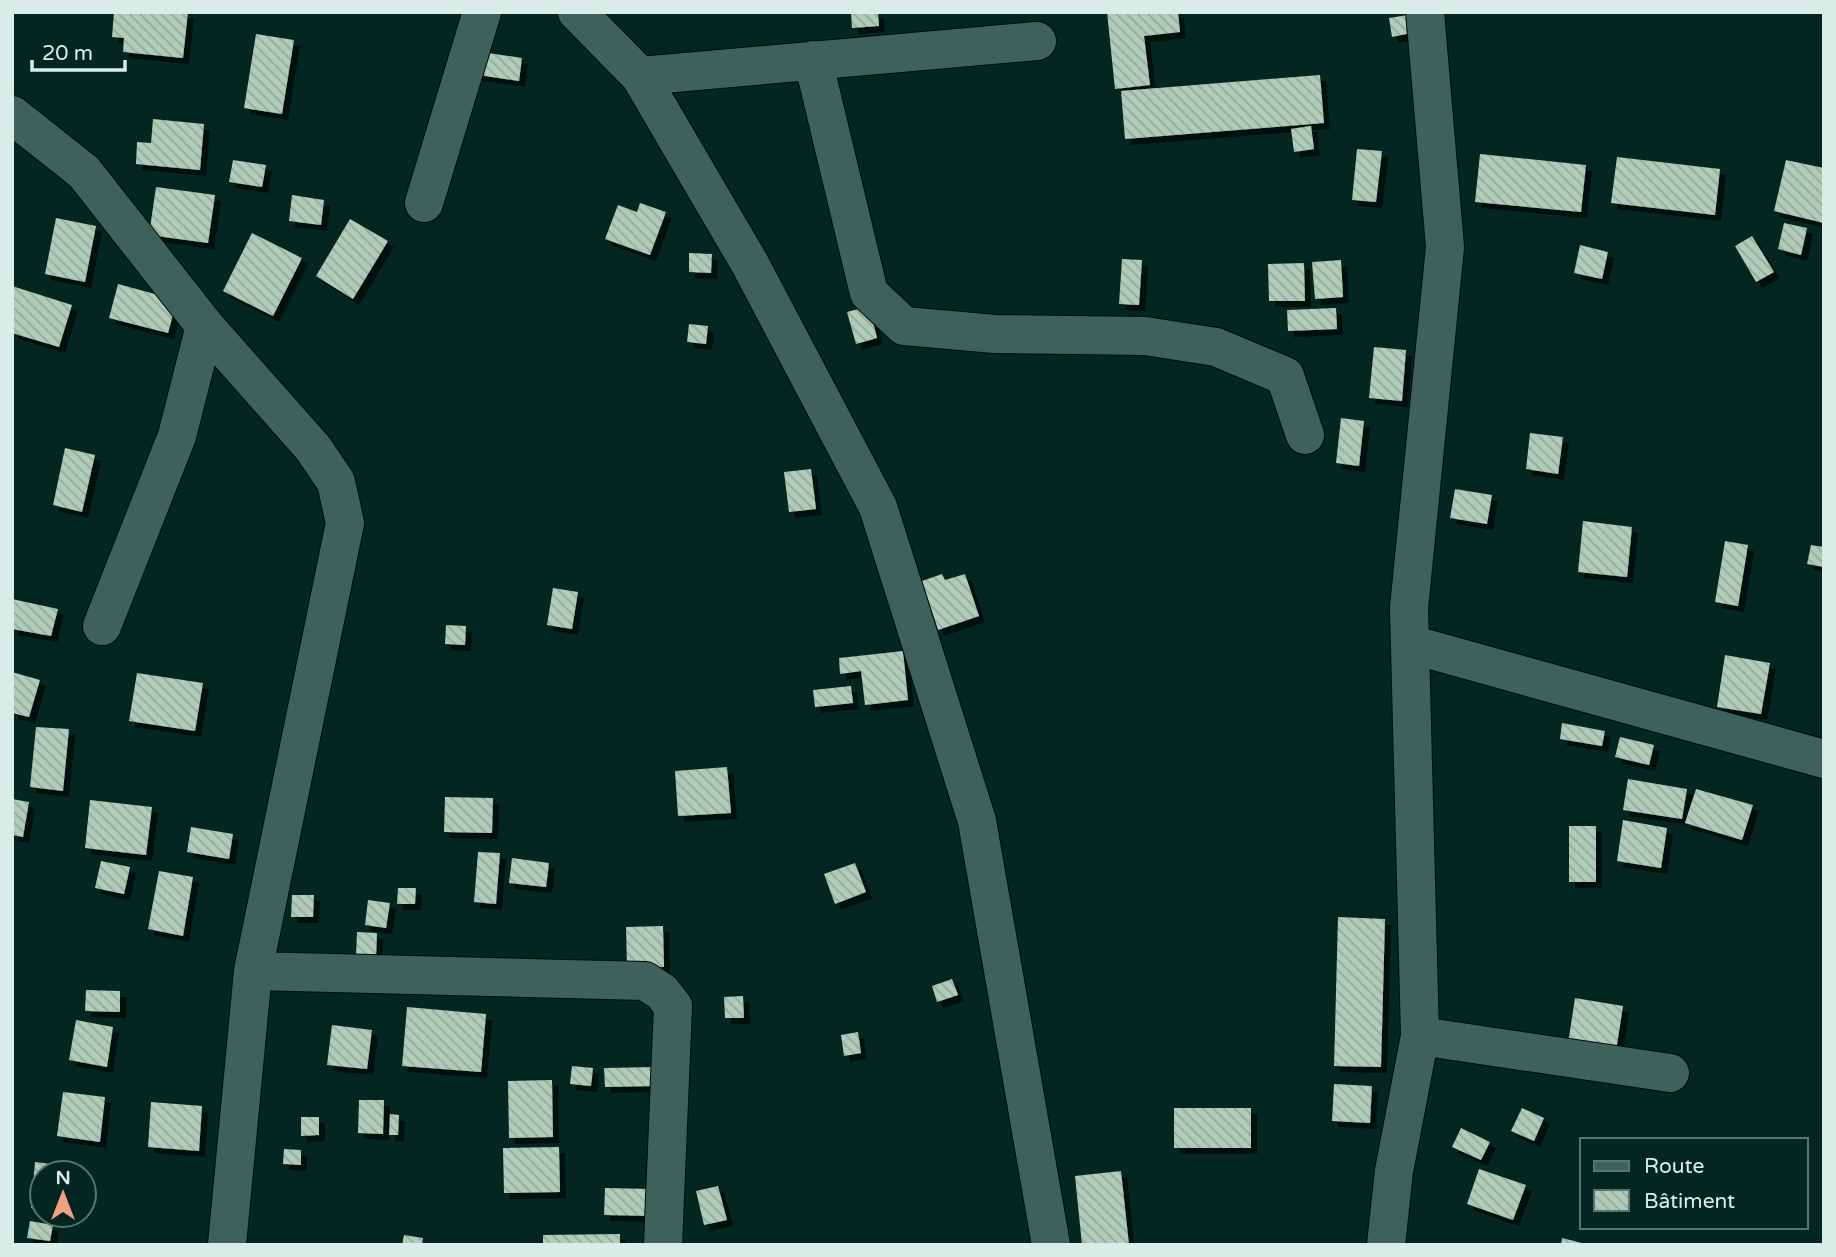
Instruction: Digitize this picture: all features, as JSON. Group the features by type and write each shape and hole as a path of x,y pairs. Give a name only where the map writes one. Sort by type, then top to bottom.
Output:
{"street":[{"path":"424,203 482,12"},
{"path":"577,12 640,76 750,264 878,507 977,821 1051,1245"},
{"path":"1386,1245 1394,1171 1420,1036 1409,608 1445,247 1425,12"},
{"path":"640,76 1037,41"},
{"path":"813,60 869,293 904,326 995,334 1145,336 1216,346 1285,376 1305,436"},
{"path":"12,115 84,172 205,326 313,448 336,482 345,523 253,971 227,1245"},
{"path":"102,626 177,436 205,326"},
{"path":"1410,644 1824,759"},
{"path":"253,971 645,981 662,992 673,1006 663,1245"},
{"path":"1420,1036 1670,1073"}],"building":[{"path":"114,12 188,12 183,58 123,52 124,38 112,37"},
{"path":"851,12 878,12 879,26 852,28"},
{"path":"1107,12 1178,12 1180,32 1144,36 1150,85 1115,89"},
{"path":"1408,15 1411,33 1392,37 1389,18"},
{"path":"256,34 294,40 282,114 244,108"},
{"path":"475,51 522,58 519,81 472,74"},
{"path":"1320,75 1324,123 1125,139 1121,91"},
{"path":"153,119 204,124 200,170 136,164 137,142 151,143"},
{"path":"1311,126 1314,149 1294,152 1291,129"},
{"path":"1357,149 1382,151 1376,202 1352,200"},
{"path":"1480,154 1586,165 1581,212 1475,202"},
{"path":"1617,157 1720,169 1715,215 1611,203"},
{"path":"233,160 266,165 262,187 229,182"},
{"path":"1786,160 1824,168 1824,223 1774,211"},
{"path":"156,187 215,195 208,243 149,235"},
{"path":"292,195 324,200 321,225 289,221"},
{"path":"640,203 666,212 650,255 605,239 618,205 637,212"},
{"path":"56,218 96,226 85,282 45,274"},
{"path":"350,219 388,241 353,299 316,276"},
{"path":"1784,223 1807,228 1801,255 1778,249"},
{"path":"252,233 302,258 273,316 223,291"},
{"path":"1752,236 1774,272 1756,282 1735,246"},
{"path":"1580,245 1608,252 1602,279 1574,273"},
{"path":"689,253 712,254 711,273 689,272"},
{"path":"1122,259 1142,260 1139,305 1119,304"},
{"path":"1341,260 1343,297 1315,299 1312,262"},
{"path":"1304,263 1305,301 1269,301 1268,264"},
{"path":"118,284 177,300 168,333 109,318"},
{"path":"12,286 72,305 59,347 12,333"},
{"path":"869,306 877,338 856,344 847,312"},
{"path":"1336,308 1337,329 1288,331 1287,310"},
{"path":"689,324 708,326 706,344 687,342"},
{"path":"1374,347 1406,350 1402,401 1369,398"},
{"path":"1341,418 1364,421 1359,466 1336,463"},
{"path":"1530,433 1563,437 1558,474 1526,469"},
{"path":"65,448 95,455 82,512 53,505"},
{"path":"811,469 816,509 789,512 784,472"},
{"path":"1455,489 1492,495 1487,524 1450,518"},
{"path":"1583,521 1632,527 1627,577 1578,572"},
{"path":"1725,541 1748,545 1738,606 1715,602"},
{"path":"1811,545 1824,547 1824,567 1807,564"},
{"path":"942,574 945,580 965,574 979,616 938,630 922,581"},
{"path":"553,588 578,592 572,629 547,625"},
{"path":"12,599 58,609 51,636 12,629"},
{"path":"446,625 466,626 465,645 445,644"},
{"path":"903,651 908,700 865,705 861,671 840,674 839,658"},
{"path":"1725,655 1770,663 1761,714 1717,707"},
{"path":"12,672 40,680 29,717 12,713"},
{"path":"137,673 203,683 195,731 129,721"},
{"path":"851,686 853,703 815,707 813,690"},
{"path":"1562,723 1605,731 1602,746 1560,739"},
{"path":"36,727 69,729 63,791 30,787"},
{"path":"1620,737 1654,745 1649,765 1615,757"},
{"path":"727,767 731,813 678,816 675,771"},
{"path":"1628,779 1687,789 1682,819 1623,810"},
{"path":"1696,789 1753,805 1742,840 1685,823"},
{"path":"445,797 493,798 492,833 444,832"},
{"path":"12,799 29,802 23,837 12,835"},
{"path":"90,800 152,807 146,855 85,848"},
{"path":"1623,820 1667,828 1661,868 1617,861"},
{"path":"1569,826 1596,826 1596,882 1569,882"},
{"path":"191,827 233,834 229,859 187,852"},
{"path":"478,852 500,853 496,904 474,902"},
{"path":"512,858 549,863 546,887 509,883"},
{"path":"101,861 130,867 124,894 95,888"},
{"path":"855,863 866,892 835,904 824,874"},
{"path":"159,871 193,877 183,936 148,929"},
{"path":"398,888 416,888 415,904 397,904"},
{"path":"292,895 314,895 313,917 291,917"},
{"path":"368,900 390,903 386,928 365,925"},
{"path":"1338,917 1385,919 1381,1067 1334,1066"},
{"path":"663,926 664,967 627,968 626,927"},
{"path":"357,932 377,933 376,958 356,957"},
{"path":"952,979 958,995 937,1002 932,986"},
{"path":"86,990 120,991 120,1012 85,1011"},
{"path":"743,996 744,1018 725,1018 724,997"},
{"path":"1575,998 1623,1006 1616,1051 1568,1044"},
{"path":"407,1007 486,1014 481,1072 402,1066"},
{"path":"76,1020 113,1027 107,1067 69,1060"},
{"path":"332,1025 372,1030 367,1069 327,1065"},
{"path":"858,1032 861,1053 844,1056 841,1035"},
{"path":"572,1066 593,1068 591,1086 570,1084"},
{"path":"656,1067 656,1086 605,1087 604,1068"},
{"path":"552,1080 553,1137 509,1138 508,1081"},
{"path":"1334,1084 1372,1086 1370,1123 1332,1121"},
{"path":"63,1092 105,1097 100,1142 57,1136"},
{"path":"359,1100 384,1100 383,1134 358,1133"},
{"path":"151,1102 202,1106 199,1151 148,1147"},
{"path":"1174,1108 1251,1108 1251,1148 1174,1148"},
{"path":"1522,1108 1544,1118 1534,1141 1511,1131"},
{"path":"390,1114 399,1115 398,1135 389,1135"},
{"path":"301,1117 319,1117 319,1135 301,1136"},
{"path":"1461,1128 1490,1142 1481,1160 1452,1147"},
{"path":"559,1147 560,1192 504,1193 503,1148"},
{"path":"284,1149 301,1150 301,1165 283,1164"},
{"path":"1479,1169 1526,1185 1513,1220 1467,1204"},
{"path":"1121,1171 1129,1245 1082,1245 1075,1176"},
{"path":"718,1186 727,1220 704,1225 696,1191"},
{"path":"605,1188 653,1189 652,1216 604,1215"},
{"path":"29,1229 52,1229 50,1241 27,1238"},
{"path":"620,1234 620,1245 543,1245 543,1235"},
{"path":"404,1235 423,1238 422,1245 402,1245"},
{"path":"1562,1238 1586,1244 1586,1245 1561,1245"}]}
